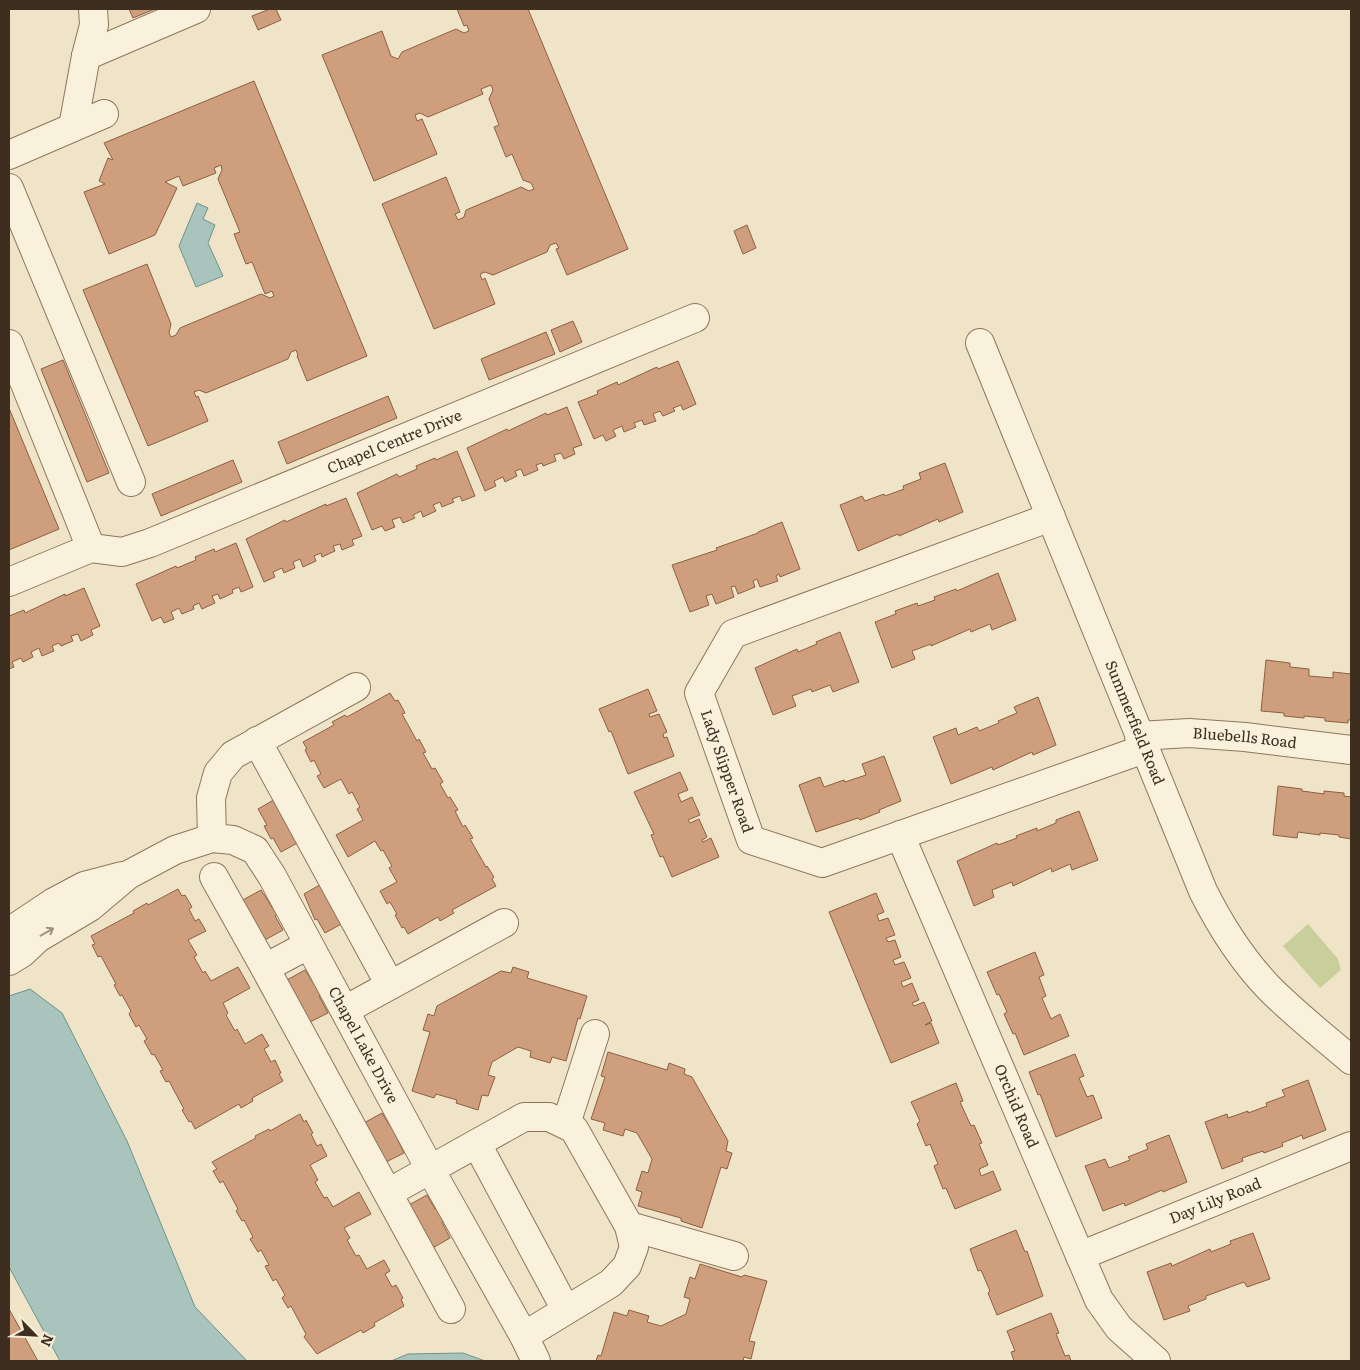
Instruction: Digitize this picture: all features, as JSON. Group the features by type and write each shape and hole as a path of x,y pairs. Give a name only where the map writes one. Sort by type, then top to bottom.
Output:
{"street":[{"path":"73,128 86,56 94,25 93,9"},
{"path":"86,56 196,9"},
{"path":"9,155 104,114"},
{"path":"9,188 131,482"},
{"name":"Chapel Centre Drive","path":"91,548 122,552 150,543 695,318"},
{"name":"Summerfield Road","path":"980,343 1202,892 1220,926 1238,952 1270,989 1351,1060"},
{"path":"9,344 91,548 9,582"},
{"name":"Lady Slipper Road","path":"1051,517 733,634 699,693 751,840 822,863 1142,742"},
{"path":"212,838 211,798 218,773 233,755 356,687"},
{"name":"Bluebells Road","path":"1142,742 1189,733 1245,737 1351,750"},
{"path":"257,741 390,985"},
{"name":"Orchid Road","path":"900,835 1098,1300 1120,1328 1156,1361"},
{"name":"Chapel Lake Drive","path":"9,961 22,953 38,938 90,907 128,875 175,850 212,838 233,840 255,850 272,876 308,946 524,1336 536,1361"},
{"name":"Chapel Lake Drive","path":"9,932 54,902 84,886 128,875"},
{"path":"214,877 451,1309"},
{"path":"344,1010 504,923"},
{"path":"265,968 308,946"},
{"path":"566,1124 595,1034"},
{"path":"388,1193 524,1118 549,1117 574,1129 629,1226 634,1247 627,1266 611,1283 524,1336"},
{"path":"477,1144 566,1310"},
{"name":"Day Lily Road","path":"1080,1256 1351,1146"},
{"path":"629,1226 734,1256"}],"green space":[{"path":"1308,924 1338,959 1341,970 1320,988 1283,946"}],"water":[{"path":"197,203 208,208 203,219 215,225 208,243 223,276 196,287 179,246"},
{"path":"30,989 62,1013 127,1141 195,1307 247,1361 60,1361 9,1267 9,996"},
{"path":"463,1353 485,1361 391,1361 408,1354"}],"building":[{"path":"129,9 155,9 133,18"},
{"path":"270,9 276,9 281,20 258,30 252,16"},
{"path":"457,9 528,9 628,249 567,275 556,249 559,248 556,243 550,245 547,252 493,275 485,272 480,274 482,280 485,278 495,304 434,329 382,204 446,177 460,212 455,214 458,220 464,217 466,210 521,187 529,191 534,189 531,183 523,180 512,154 506,157 494,127 499,125 489,99 493,90 491,85 481,89 483,94 428,117 420,113 415,115 417,121 422,119 437,154 374,181 322,55 382,31 391,56 398,59 402,52 456,29 464,33 469,31 467,25 464,26"},
{"path":"254,81 367,356 307,381 296,350 291,352 288,359 206,393 199,390 194,392 196,397 198,396 208,421 148,446 83,290 147,264 171,324 169,333 171,337 176,335 180,328 261,294 270,298 274,296 272,291 265,294 252,262 246,264 234,234 240,232 218,179 222,170 221,165 214,168 216,173 183,186 179,176 165,182 177,188 155,235 109,254 84,192 105,184 99,181 108,158 113,160 104,143"},
{"path":"747,225 756,248 743,254 734,231"},
{"path":"573,321 582,342 560,352 551,330"},
{"path":"546,332 555,354 489,380 481,359"},
{"path":"63,360 109,473 87,482 41,369"},
{"path":"678,361 696,404 683,410 681,405 673,408 675,411 663,416 660,411 653,414 656,421 644,425 642,420 634,423 636,427 624,432 622,426 613,430 616,436 606,441 603,435 594,439 578,402 598,394 597,391 617,382 618,385 657,367 658,369"},
{"path":"388,396 397,418 287,464 278,442"},
{"path":"567,407 582,445 573,448 575,454 564,459 561,453 554,455 556,461 543,466 542,463 536,465 538,470 524,476 521,469 515,471 517,476 505,482 503,477 494,481 496,486 485,491 467,448 546,413 547,415"},
{"path":"9,408 59,529 9,550"},
{"path":"457,451 475,496 462,501 460,496 452,499 454,502 442,507 440,502 433,505 436,511 423,517 421,511 413,515 415,518 403,523 400,517 392,520 395,527 385,531 382,526 372,530 357,493 397,474 399,477 417,469 416,466 435,458 436,460"},
{"path":"233,460 242,482 161,516 152,494"},
{"path":"945,463 963,512 939,522 938,519 858,551 840,505 862,496 865,501 904,489 903,486 921,479 919,473"},
{"path":"346,498 362,536 352,540 354,545 342,550 340,544 333,546 335,551 322,557 321,553 314,556 316,561 303,567 300,559 293,562 295,568 284,573 282,568 273,572 275,577 264,582 246,539 285,520 286,522 326,504 326,506"},
{"path":"782,522 800,569 780,577 779,574 776,576 778,581 760,587 757,579 753,581 755,587 738,594 735,586 731,587 734,597 716,604 712,594 706,596 709,605 690,612 672,565 717,550 716,548"},
{"path":"236,543 253,587 241,592 239,587 232,590 233,593 220,599 218,594 212,596 215,603 202,609 199,603 193,606 194,609 182,614 179,608 171,612 174,619 164,623 161,617 152,621 136,584 176,566 177,568 196,560 195,557 214,549 215,552"},
{"path":"998,573 1016,620 992,630 990,624 971,632 970,629 931,646 931,644 912,651 915,659 892,668 875,622 896,614 895,611 917,603 918,606 935,600 934,597 956,589 957,591"},
{"path":"84,588 100,626 91,630 93,635 81,641 78,634 71,636 73,641 61,646 59,643 52,646 54,651 42,656 39,648 31,652 33,657 23,662 21,658 12,662 14,667 9,669 9,616 24,610 25,613 65,594 65,596"},
{"path":"840,632 859,682 833,692 830,685 812,692 811,689 792,696 796,706 773,715 755,668 797,649 798,652 817,644 816,642"},
{"path":"1266,660 1290,663 1290,667 1309,669 1309,676 1333,678 1333,672 1351,674 1351,720 1348,720 1348,723 1325,721 1325,718 1284,716 1284,713 1261,711"},
{"path":"648,689 657,711 649,714 650,717 659,714 667,732 663,734 664,738 667,737 674,756 628,774 611,731 609,732 599,709"},
{"path":"390,693 395,701 398,700 403,709 405,713 402,714 417,741 419,739 426,752 423,753 432,769 435,768 443,782 440,784 458,810 455,811 463,827 465,825 473,838 470,839 494,877 492,879 496,886 452,910 454,913 440,921 438,917 408,934 404,927 402,928 390,902 387,904 380,891 397,882 389,868 392,866 383,850 381,851 375,841 348,857 336,835 363,820 357,809 360,807 352,792 349,794 341,779 324,788 317,776 321,774 314,760 311,762 303,742 334,725 332,722 345,715 347,717"},
{"path":"1038,697 1056,745 1033,755 1032,752 993,770 992,767 951,784 933,737 956,728 958,735 977,727 979,731 1017,713 1014,707"},
{"path":"884,756 901,801 860,820 858,818 816,832 799,785 820,777 824,787 866,775 862,764"},
{"path":"680,772 688,790 678,794 681,802 692,797 700,815 688,820 690,823 699,819 707,837 702,840 703,842 711,838 719,857 672,877 663,856 660,857 651,835 654,834 634,792"},
{"path":"1278,786 1324,794 1324,791 1344,793 1344,796 1351,797 1351,839 1339,837 1339,835 1320,833 1320,835 1298,832 1297,838 1273,835"},
{"path":"277,798 301,841 281,852 264,826 267,825 258,809"},
{"path":"1079,811 1098,860 1072,870 1070,864 1052,872 1051,868 1013,886 1012,882 992,890 994,897 974,906 957,861 997,843 998,845 1017,838 1016,836 1037,828 1037,831 1056,823 1056,820"},
{"path":"323,883 345,922 325,933 317,919 315,920 304,894"},
{"path":"178,889 182,896 185,895 192,907 189,909 195,921 199,919 206,931 188,940 197,955 194,957 203,973 205,971 211,981 238,967 250,988 223,1003 228,1013 226,1015 235,1031 237,1029 245,1044 262,1034 269,1046 264,1049 271,1062 275,1060 283,1081 252,1098 253,1101 241,1108 239,1104 195,1129 182,1110 184,1109 169,1081 166,1082 160,1071 163,1070 144,1041 147,1039 139,1025 136,1027 129,1014 131,1011 114,985 116,984 101,956 98,957 92,945 95,944 91,936 134,913 133,911 147,903 148,905"},
{"path":"261,890 277,915 275,916 283,930 263,941 241,901"},
{"path":"876,893 884,912 877,915 879,921 888,918 895,935 886,938 888,942 895,940 901,957 893,960 895,965 904,962 911,978 901,982 903,987 912,983 919,1000 912,1003 914,1006 924,1002 932,1021 925,1025 931,1023 939,1043 891,1063 829,912"},
{"path":"1035,952 1044,975 1039,977 1046,996 1042,998 1051,1019 1060,1014 1069,1036 1024,1055 1015,1033 1013,1034 1004,1014 1007,1012 999,994 997,995 987,972"},
{"path":"513,967 529,972 527,978 587,996 580,1019 578,1018 566,1061 552,1057 550,1063 530,1057 531,1051 518,1047 492,1062 488,1075 495,1077 488,1096 482,1095 478,1110 456,1103 457,1100 436,1094 434,1098 412,1091 430,1032 423,1030 428,1014 434,1016 437,1006 501,971 511,973"},
{"path":"305,970 321,995 319,996 328,1013 308,1023 285,981"},
{"path":"608,1052 667,1070 669,1063 685,1069 684,1074 692,1077 728,1141 726,1151 732,1153 727,1169 721,1167 702,1228 681,1221 681,1218 638,1206 642,1192 636,1190 642,1171 648,1173 652,1159 637,1133 625,1129 623,1136 603,1130 605,1123 591,1119 605,1077 601,1076"},
{"path":"1075,1054 1084,1076 1079,1078 1087,1097 1093,1095 1102,1118 1056,1137 1040,1094 1038,1095 1029,1072"},
{"path":"1308,1080 1326,1130 1303,1139 1302,1135 1282,1143 1283,1146 1242,1158 1243,1161 1222,1169 1205,1122 1227,1114 1228,1118 1267,1106 1266,1103 1285,1096 1282,1090"},
{"path":"956,1083 963,1101 960,1102 971,1126 974,1125 982,1143 979,1144 988,1165 979,1169 981,1176 993,1171 1001,1190 955,1209 946,1188 943,1189 934,1166 938,1164 930,1144 926,1146 917,1124 920,1121 911,1102"},
{"path":"382,1113 391,1125 404,1153 384,1163 362,1124"},
{"path":"300,1114 304,1122 306,1120 313,1133 311,1134 317,1146 321,1144 327,1156 310,1165 318,1180 315,1182 324,1198 327,1197 333,1207 359,1192 371,1214 344,1228 350,1238 347,1240 356,1256 359,1255 367,1269 384,1260 390,1271 385,1274 392,1287 396,1285 403,1298 401,1299 404,1306 374,1323 375,1326 363,1333 361,1330 317,1354 304,1337 306,1334 291,1306 288,1308 282,1298 285,1295 276,1279 273,1281 265,1266 269,1265 261,1250 258,1252 250,1239 253,1237 244,1220 242,1221 236,1211 238,1209 223,1181 220,1183 213,1171 217,1169 212,1162 256,1138 255,1136 269,1129 270,1131"},
{"path":"1169,1135 1187,1182 1163,1192 1162,1190 1125,1206 1124,1203 1103,1211 1085,1166 1105,1159 1109,1168 1130,1160 1128,1157 1148,1149 1146,1144"},
{"path":"427,1195 444,1221 442,1222 450,1238 431,1249 407,1206"},
{"path":"1016,1230 1025,1252 1027,1251 1043,1296 997,1315 988,1293 990,1291 981,1270 978,1271 970,1249"},
{"path":"1253,1233 1270,1279 1247,1287 1244,1282 1206,1296 1206,1299 1188,1306 1190,1311 1164,1320 1147,1272 1171,1263 1172,1266 1210,1249 1211,1252 1231,1244 1230,1241"},
{"path":"700,1264 742,1277 744,1275 767,1281 749,1341 755,1342 751,1359 744,1357 743,1361 596,1361 598,1355 601,1356 614,1312 627,1316 629,1310 649,1316 647,1322 661,1326 686,1314 690,1299 684,1297 690,1277 695,1279"},
{"path":"9,1309 38,1361 9,1361"},
{"path":"1051,1313 1059,1333 1056,1334 1065,1356 1069,1355 1071,1361 1014,1361 1011,1352 1015,1351 1007,1331"}]}
